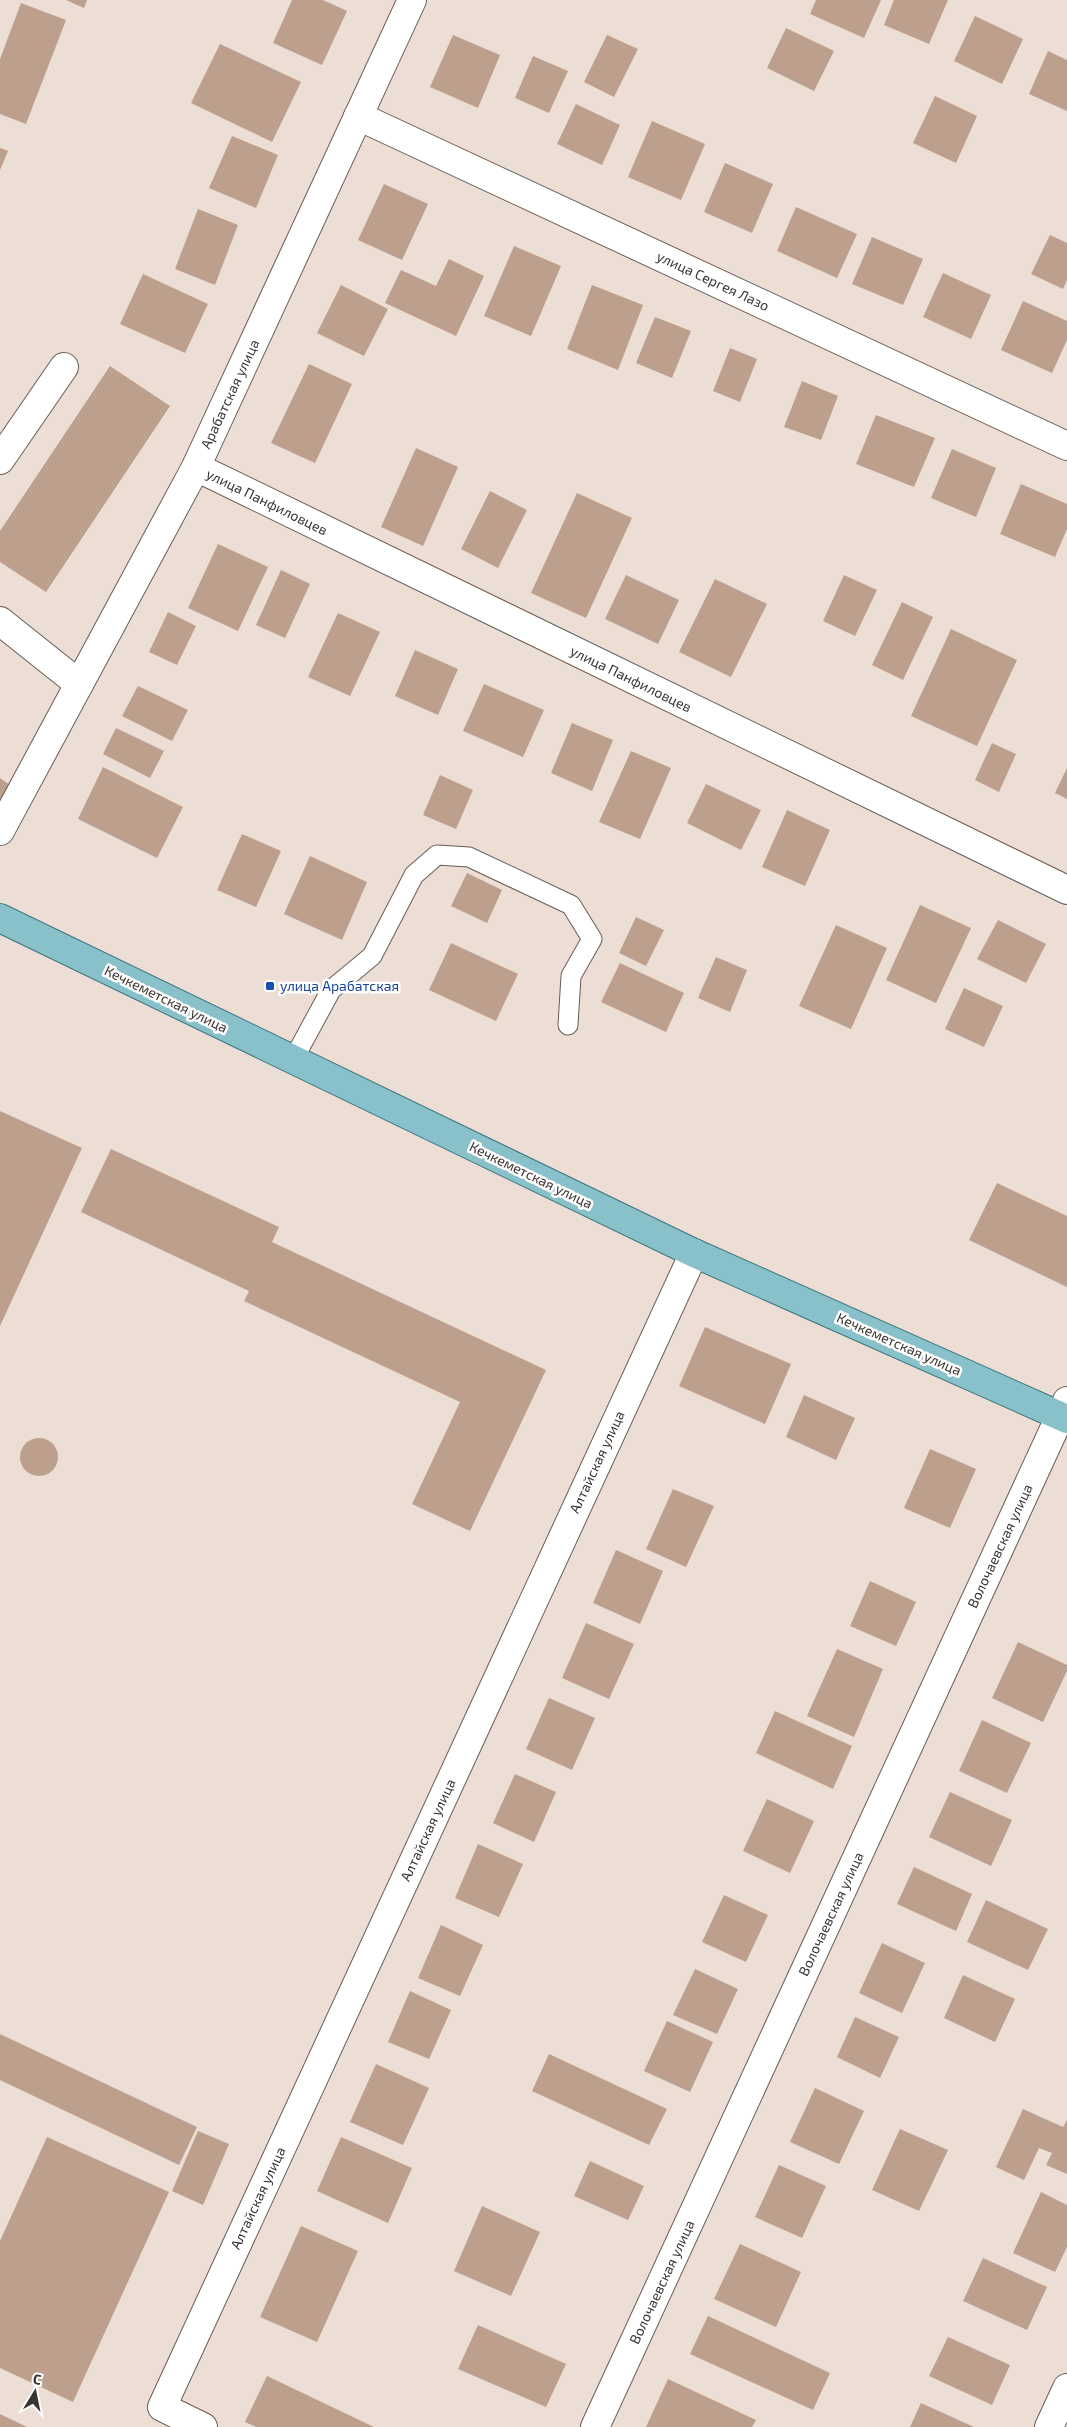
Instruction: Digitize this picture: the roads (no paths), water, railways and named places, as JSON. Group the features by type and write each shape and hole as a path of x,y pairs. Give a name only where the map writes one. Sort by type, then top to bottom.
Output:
{"main road":[{"name":"Кечкеметская улица","path":"0,918 694,1253 1065,1412"}],"street":[{"name":"Арабатская улица","path":"0,831 196,468 412,0"},
{"name":"улица Сергея Лазо","path":"358,116 1067,446"},
{"path":"0,460 64,367"},
{"name":"улица Панфиловцев","path":"196,468 1067,890"},
{"path":"0,621 79,684"},
{"name":"Алтайская улица","path":"203,2427 162,2407 694,1253"},
{"name":"Волочаевская улица","path":"595,2427 1065,1412"},
{"path":"1049,2427 1067,2388"}],"lane":[{"path":"293,1060 331,990 372,956 414,875 437,855 469,857 571,905 592,939 571,976 568,1025"}],"place":[{"name":"улица Арабатская","path":"270,986"}]}
